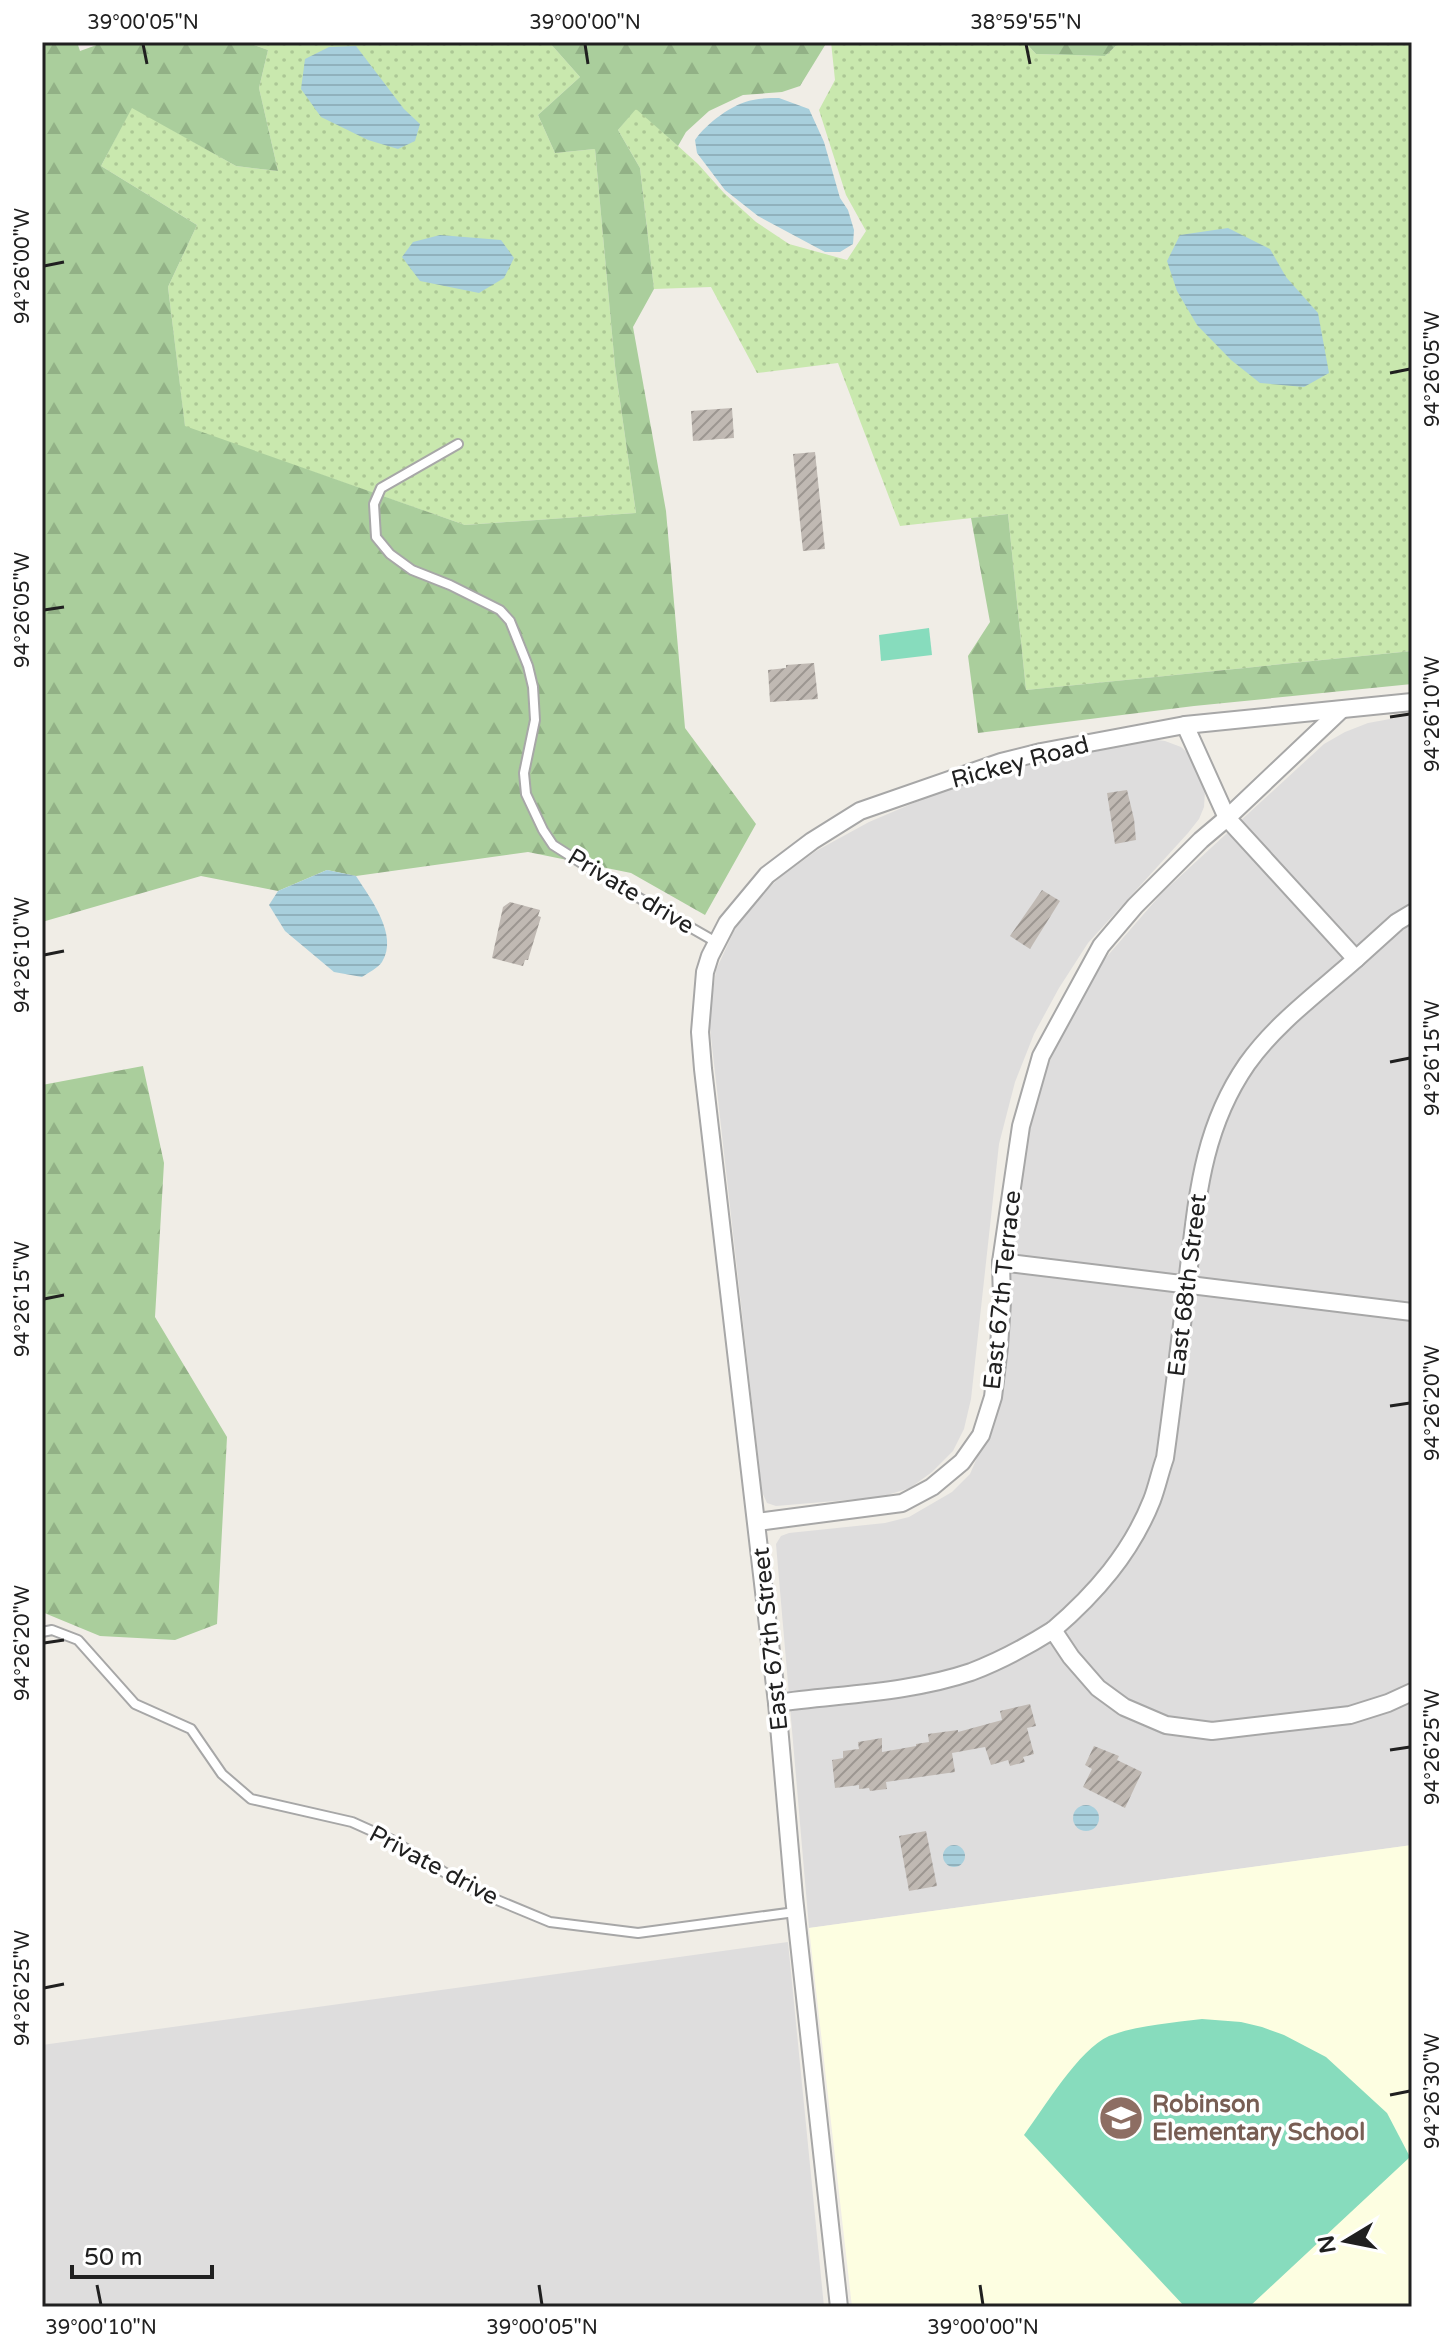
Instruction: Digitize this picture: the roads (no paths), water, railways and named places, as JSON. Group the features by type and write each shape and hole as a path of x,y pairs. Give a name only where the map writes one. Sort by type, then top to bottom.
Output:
{"street":[{"name":"Rickey Road","path":"705,972 716,942 739,906 767,875 812,841 860,811 1001,762 1041,752 1185,725 1412,702"},
{"name":"East 67th Terrace","path":"757,1522 902,1503 932,1487 962,1462 981,1435 993,1397 999,1347 1001,1262 1021,1126 1041,1056 1101,946 1135,906 1341,710"},
{"path":"1185,725 1227,818 1356,959"},
{"name":"East 68th Street","path":"777,1703 911,1687 999,1660 1053,1630 1084,1603 1109,1575 1130,1544 1152,1501 1165,1458 1202,1168 1216,1120 1248,1063 1260,1048 1397,922 1412,913"},
{"name":"East 67th Street","path":"705,972 700,1032 703,1069 777,1703 796,1912 839,2307"},
{"path":"1001,1262 1412,1312"},
{"path":"1053,1630 1098,1688 1124,1707 1166,1725 1212,1731 1350,1715 1412,1692"}],"lane":[{"name":"Private drive","path":"458,444 381,488 374,504 376,537 390,554 412,570 500,610 510,621 533,687 535,720 524,773 526,794 553,845 716,942"},
{"name":"Private drive","path":"42,1632 52,1630 78,1640 135,1704 191,1729 222,1774 251,1799 352,1822 392,1840 473,1890 550,1922 638,1933 796,1912"}],"water":[{"path":"356,46 404,109 420,124 415,141 398,149 368,140 321,117 301,89 305,59 329,47"},
{"path":"779,98 809,109 824,142 840,198 848,210 854,230 853,244 840,252 825,252 758,216 725,190 697,153 695,140 721,115 745,102"},
{"path":"1228,228 1270,249 1286,277 1318,313 1329,373 1304,387 1260,383 1231,360 1197,325 1177,291 1167,261 1180,235"},
{"path":"440,235 501,240 514,258 504,278 479,293 420,281 402,257 413,242"},
{"path":"327,870 356,876 385,929 386,951 382,962 362,977 334,972 285,931 269,905 278,891"},
{"path":"1086,1805 1095,1809 1099,1818 1095,1827 1086,1831 1077,1827 1073,1818 1077,1809"},
{"path":"950,1845 958,1845 965,1856 958,1867 950,1867 943,1860 943,1852"}],"place":[{"name":"Robinson Elementary School","path":"1121,2118"}]}
